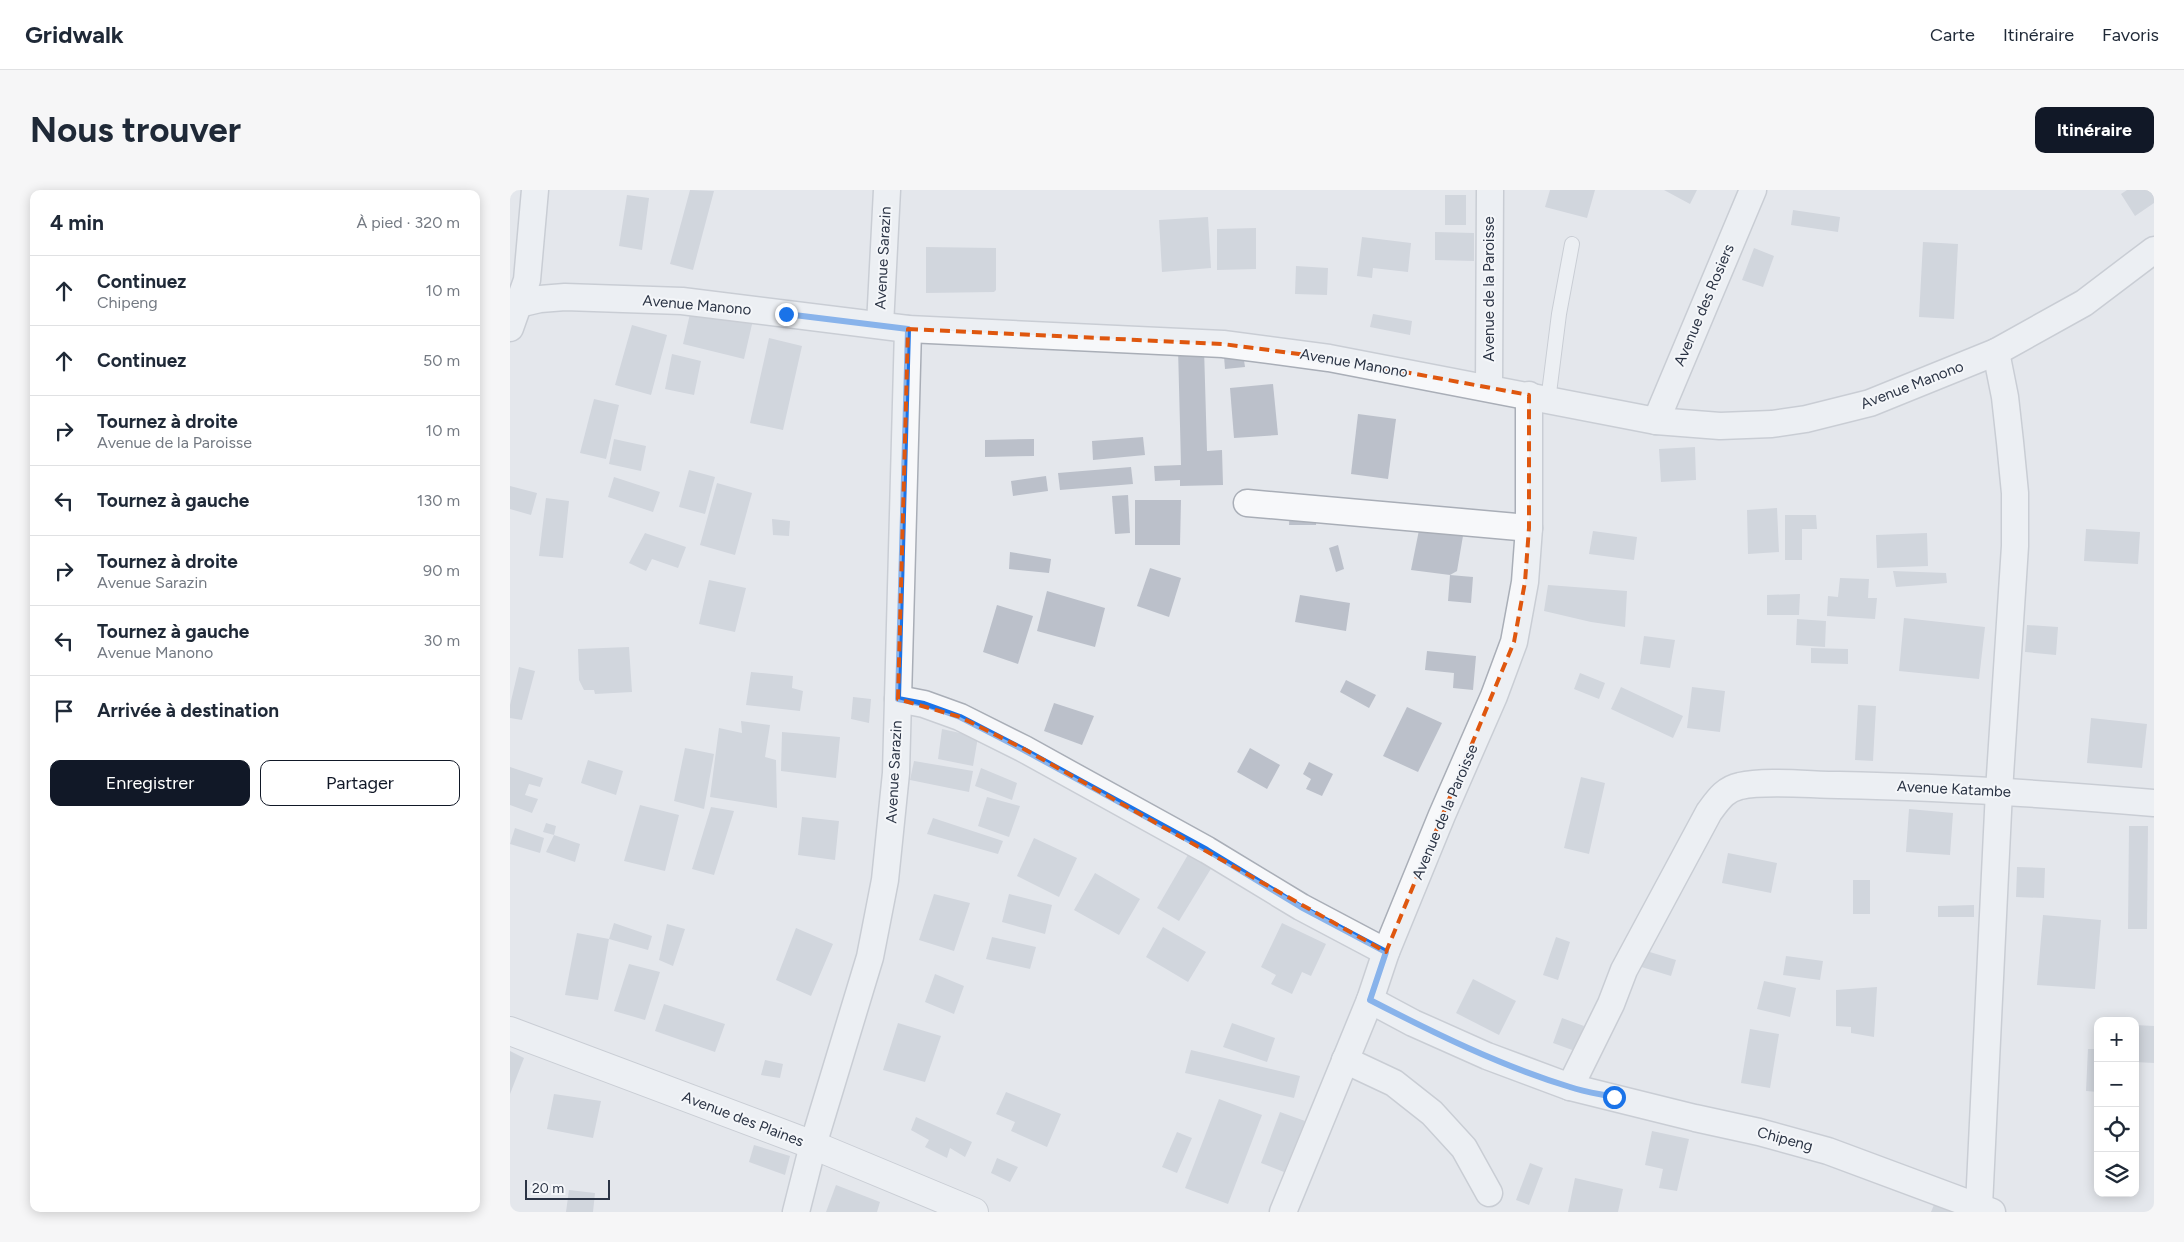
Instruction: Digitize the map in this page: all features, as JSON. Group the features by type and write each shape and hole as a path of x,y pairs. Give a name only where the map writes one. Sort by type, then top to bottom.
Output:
{"street":[{"path":"513,313 527,280 535,190"},
{"name":"Avenue Sarazin","path":"880,325 887,190"},
{"name":"Avenue de la Paroisse","path":"1489,387 1490,190"},
{"name":"Avenue des Rosiers","path":"1656,421 1753,190"},
{"name":"Avenue Manono","path":"513,313 540,299 565,297 682,301 908,329 1223,344 1329,358 1489,387 1656,421 1720,426 1772,424 1806,419 1870,403 1996,352 2084,303 2154,250"},
{"name":"Avenue Sarazin","path":"796,1212 813,1145 870,957 885,880 896,773 908,329"},
{"path":"1986,1209 1999,791 2013,594 2015,493 2005,397 1996,352"},
{"name":"Avenue de la Paroisse","path":"1283,1212 1370,1000 1386,952 1494,696 1514,642 1525,582 1539,398"},
{"path":"1247,503 1529,528"},
{"path":"898,699 924,704 960,717 1024,750 1207,850 1301,907 1386,952"},
{"name":"Avenue Katambe","path":"1570,1087 1611,1004 1624,970 1709,812 1730,788 1754,784 1895,786 1999,791 2154,803"},
{"name":"Chipeng","path":"1370,1000 1487,1056 1570,1087 1759,1132 1828,1151 1986,1209"},
{"name":"Avenue des Plaines","path":"510,1032 813,1145 974,1212"},
{"path":"1345,1060 1394,1083 1432,1113 1464,1148 1488,1193"}],"lane":[{"path":"1539,398 1559,314 1572,244"}],"highlighted area":[{"path":"908,329 1223,344 1329,358 1529,395 1529,528 1525,582 1514,642 1386,952 1024,749 960,717 898,699"}],"building":[{"path":"690,190 714,191 693,270 670,264"},
{"path":"1550,190 1595,190 1587,218 1545,207"},
{"path":"1664,190 1697,190 1690,204"},
{"path":"2127,190 2154,190 2154,203 2135,216 2121,194"},
{"path":"627,195 649,198 642,250 619,246"},
{"path":"1445,195 1466,195 1466,225 1445,225"},
{"path":"1793,210 1840,217 1838,232 1791,225"},
{"path":"1208,217 1211,268 1162,272 1159,220"},
{"path":"1256,228 1256,269 1217,270 1217,229"},
{"path":"1435,232 1474,233 1474,261 1435,260"},
{"path":"1362,237 1411,243 1408,272 1373,268 1372,278 1357,276"},
{"path":"1923,242 1958,244 1954,319 1919,317"},
{"path":"926,247 996,248 996,290 994,292 926,293"},
{"path":"1754,248 1774,256 1763,287 1742,280"},
{"path":"1296,266 1328,268 1327,295 1295,294"},
{"path":"692,305 753,320 744,359 683,344"},
{"path":"1373,314 1412,321 1410,335 1370,327"},
{"path":"632,325 667,335 651,395 615,385"},
{"path":"769,338 802,346 783,430 750,423"},
{"path":"1178,348 1204,348 1207,451 1222,450 1223,485 1180,486 1180,480 1155,481 1154,466 1181,465"},
{"path":"672,354 701,361 694,395 665,389"},
{"path":"1243,354 1245,367 1225,369 1224,356"},
{"path":"1273,384 1278,435 1234,438 1230,388"},
{"path":"594,399 619,405 606,459 580,453"},
{"path":"1358,414 1396,419 1388,479 1351,474"},
{"path":"1143,437 1145,455 1093,460 1092,441"},
{"path":"614,439 646,446 641,471 609,464"},
{"path":"1034,439 1034,456 985,457 985,440"},
{"path":"1695,447 1696,480 1661,482 1659,449"},
{"path":"1131,467 1133,484 1060,490 1058,473"},
{"path":"689,470 715,477 705,514 679,507"},
{"path":"1046,476 1048,491 1013,496 1011,481"},
{"path":"614,477 660,492 653,512 608,497"},
{"path":"717,483 752,493 735,555 700,545"},
{"path":"510,486 537,493 531,515 510,509"},
{"path":"1128,495 1130,533 1115,534 1112,496"},
{"path":"546,498 569,501 563,558 539,556"},
{"path":"1135,500 1181,500 1180,545 1135,545"},
{"path":"1290,508 1317,509 1316,525 1289,525"},
{"path":"1777,508 1779,552 1748,554 1747,510"},
{"path":"1785,515 1816,515 1817,529 1802,529 1802,560 1785,560"},
{"path":"772,519 790,521 789,536 773,535"},
{"path":"1420,525 1464,530 1457,571 1450,575 1411,570"},
{"path":"2086,529 2140,532 2138,564 2084,561"},
{"path":"1593,531 1637,537 1634,560 1589,554"},
{"path":"645,533 686,547 678,568 652,559 646,571 629,563"},
{"path":"1927,533 1928,566 1877,568 1876,535"},
{"path":"1338,545 1344,569 1336,572 1329,548"},
{"path":"1010,552 1051,559 1049,573 1009,569"},
{"path":"1150,568 1181,578 1169,617 1137,606"},
{"path":"1893,571 1946,573 1947,583 1896,587"},
{"path":"1450,575 1473,577 1471,603 1448,601"},
{"path":"1840,578 1869,579 1868,598 1877,598 1875,619 1827,616 1828,596 1838,597"},
{"path":"709,580 746,588 735,632 699,624"},
{"path":"1548,585 1627,591 1625,627 1591,622 1544,611"},
{"path":"1047,591 1105,608 1095,647 1037,631"},
{"path":"1800,594 1799,615 1767,615 1767,595"},
{"path":"1300,595 1350,603 1346,631 1295,622"},
{"path":"997,605 1033,616 1018,664 983,652"},
{"path":"1904,618 1985,627 1979,679 1899,671"},
{"path":"1797,619 1826,621 1825,647 1796,645"},
{"path":"2027,625 2058,627 2056,655 2025,652"},
{"path":"1644,636 1675,640 1670,668 1640,664"},
{"path":"629,647 632,692 595,694 594,690 584,690 579,680 578,649"},
{"path":"1811,648 1848,649 1848,664 1811,663"},
{"path":"1427,651 1476,656 1473,690 1453,688 1454,673 1425,670"},
{"path":"519,667 535,671 522,720 510,718 510,705"},
{"path":"751,672 793,676 792,688 803,691 800,711 746,705"},
{"path":"1580,673 1605,683 1599,699 1574,689"},
{"path":"1346,680 1376,695 1369,708 1340,692"},
{"path":"1621,687 1683,716 1673,738 1611,709"},
{"path":"1692,687 1725,691 1720,732 1687,728"},
{"path":"853,697 871,699 869,723 851,719"},
{"path":"1054,703 1094,716 1082,745 1044,731"},
{"path":"1858,705 1876,706 1873,761 1855,760"},
{"path":"1407,707 1442,723 1418,772 1383,756"},
{"path":"2091,718 2147,724 2142,768 2087,763"},
{"path":"741,721 770,725 765,757 776,760 777,808 710,797 719,728 742,733"},
{"path":"942,729 978,737 973,766 938,759"},
{"path":"782,732 840,737 836,778 781,771"},
{"path":"685,748 714,754 704,809 674,801"},
{"path":"1250,748 1280,765 1267,789 1237,772"},
{"path":"588,760 623,771 616,795 581,783"},
{"path":"914,761 973,771 969,792 910,780"},
{"path":"1309,762 1333,774 1322,796 1306,789 1311,779 1303,774"},
{"path":"510,767 543,778 540,787 529,784 525,795 538,799 532,813 510,805"},
{"path":"981,768 1017,783 1012,800 975,786"},
{"path":"1581,777 1605,783 1589,854 1564,848"},
{"path":"987,797 1020,806 1009,837 978,826"},
{"path":"640,805 679,815 665,871 624,861"},
{"path":"711,807 734,811 714,875 692,869"},
{"path":"1909,809 1953,813 1950,855 1906,852"},
{"path":"802,817 839,821 835,860 798,855"},
{"path":"933,818 1003,841 998,854 927,834"},
{"path":"546,823 556,826 554,835 543,832"},
{"path":"2129,826 2148,826 2147,929 2128,929"},
{"path":"515,828 544,838 540,853 510,844"},
{"path":"554,835 580,844 575,862 546,852"},
{"path":"1034,838 1077,858 1059,897 1017,876"},
{"path":"1189,853 1212,867 1179,921 1157,908"},
{"path":"1728,853 1777,863 1771,893 1722,883"},
{"path":"2017,867 2045,868 2044,898 2016,897"},
{"path":"1095,873 1140,899 1119,935 1074,910"},
{"path":"1853,880 1870,880 1870,914 1853,914"},
{"path":"934,894 970,903 954,951 919,940"},
{"path":"1009,894 1052,905 1045,934 1002,922"},
{"path":"1974,905 1974,917 1938,917 1938,906"},
{"path":"2043,915 2101,920 2095,989 2037,985"},
{"path":"614,923 652,936 648,950 609,939"},
{"path":"1282,923 1326,944 1311,976 1302,972 1292,994 1271,984 1276,975 1261,967"},
{"path":"667,924 685,929 673,966 659,960"},
{"path":"1163,927 1206,952 1188,982 1146,957"},
{"path":"796,928 833,944 811,996 776,980"},
{"path":"577,933 609,939 598,1000 565,995"},
{"path":"992,937 1036,947 1030,969 986,959"},
{"path":"1556,937 1570,942 1558,980 1543,975"},
{"path":"1640,949 1676,960 1671,976 1635,965"},
{"path":"1786,956 1823,961 1820,980 1783,975"},
{"path":"629,964 660,972 645,1020 614,1011"},
{"path":"935,974 964,986 954,1014 925,1002"},
{"path":"1473,979 1516,1001 1499,1035 1456,1013"},
{"path":"1764,981 1796,988 1790,1017 1757,1009"},
{"path":"1877,987 1874,1037 1851,1033 1851,1027 1836,1026 1836,990"},
{"path":"664,1004 725,1024 715,1052 655,1031"},
{"path":"1562,1018 1584,1026 1575,1051 1553,1043"},
{"path":"898,1023 941,1036 925,1082 883,1070"},
{"path":"1232,1023 1275,1038 1267,1062 1223,1047"},
{"path":"2139,1025 2154,1026 2154,1063 2139,1062"},
{"path":"1750,1029 1779,1034 1770,1088 1741,1083"},
{"path":"2088,1049 2094,1049 2094,1092 2086,1091"},
{"path":"1191,1050 1300,1076 1294,1098 1185,1073"},
{"path":"510,1051 524,1058 510,1094"},
{"path":"765,1060 783,1064 780,1078 761,1075"},
{"path":"1006,1092 1061,1114 1047,1147 1011,1131 1015,1122 996,1114"},
{"path":"554,1094 601,1101 593,1138 547,1129"},
{"path":"1219,1099 1262,1115 1228,1204 1185,1188"},
{"path":"1280,1112 1305,1121 1284,1172 1261,1163"},
{"path":"916,1117 972,1142 965,1157 950,1148 947,1158 925,1147 929,1140 911,1130"},
{"path":"1652,1131 1689,1139 1677,1191 1659,1188 1663,1169 1645,1165"},
{"path":"1177,1132 1192,1138 1177,1173 1162,1167"},
{"path":"754,1145 790,1156 785,1175 749,1162"},
{"path":"997,1158 1018,1167 1010,1182 991,1173"},
{"path":"1530,1163 1543,1168 1529,1205 1516,1200"},
{"path":"1575,1178 1623,1189 1618,1212 1568,1212"},
{"path":"836,1185 880,1202 877,1212 826,1212"},
{"path":"569,1190 595,1193 593,1212 566,1212"},
{"path":"1938,1195 1957,1203 1953,1212 1931,1212"}],"route":[{"path":"786,314 908,329 898,699 924,704 960,717 1024,750 1207,850 1301,907 1386,952 1370,1000 1487,1056 1570,1087 1614,1097"}]}
